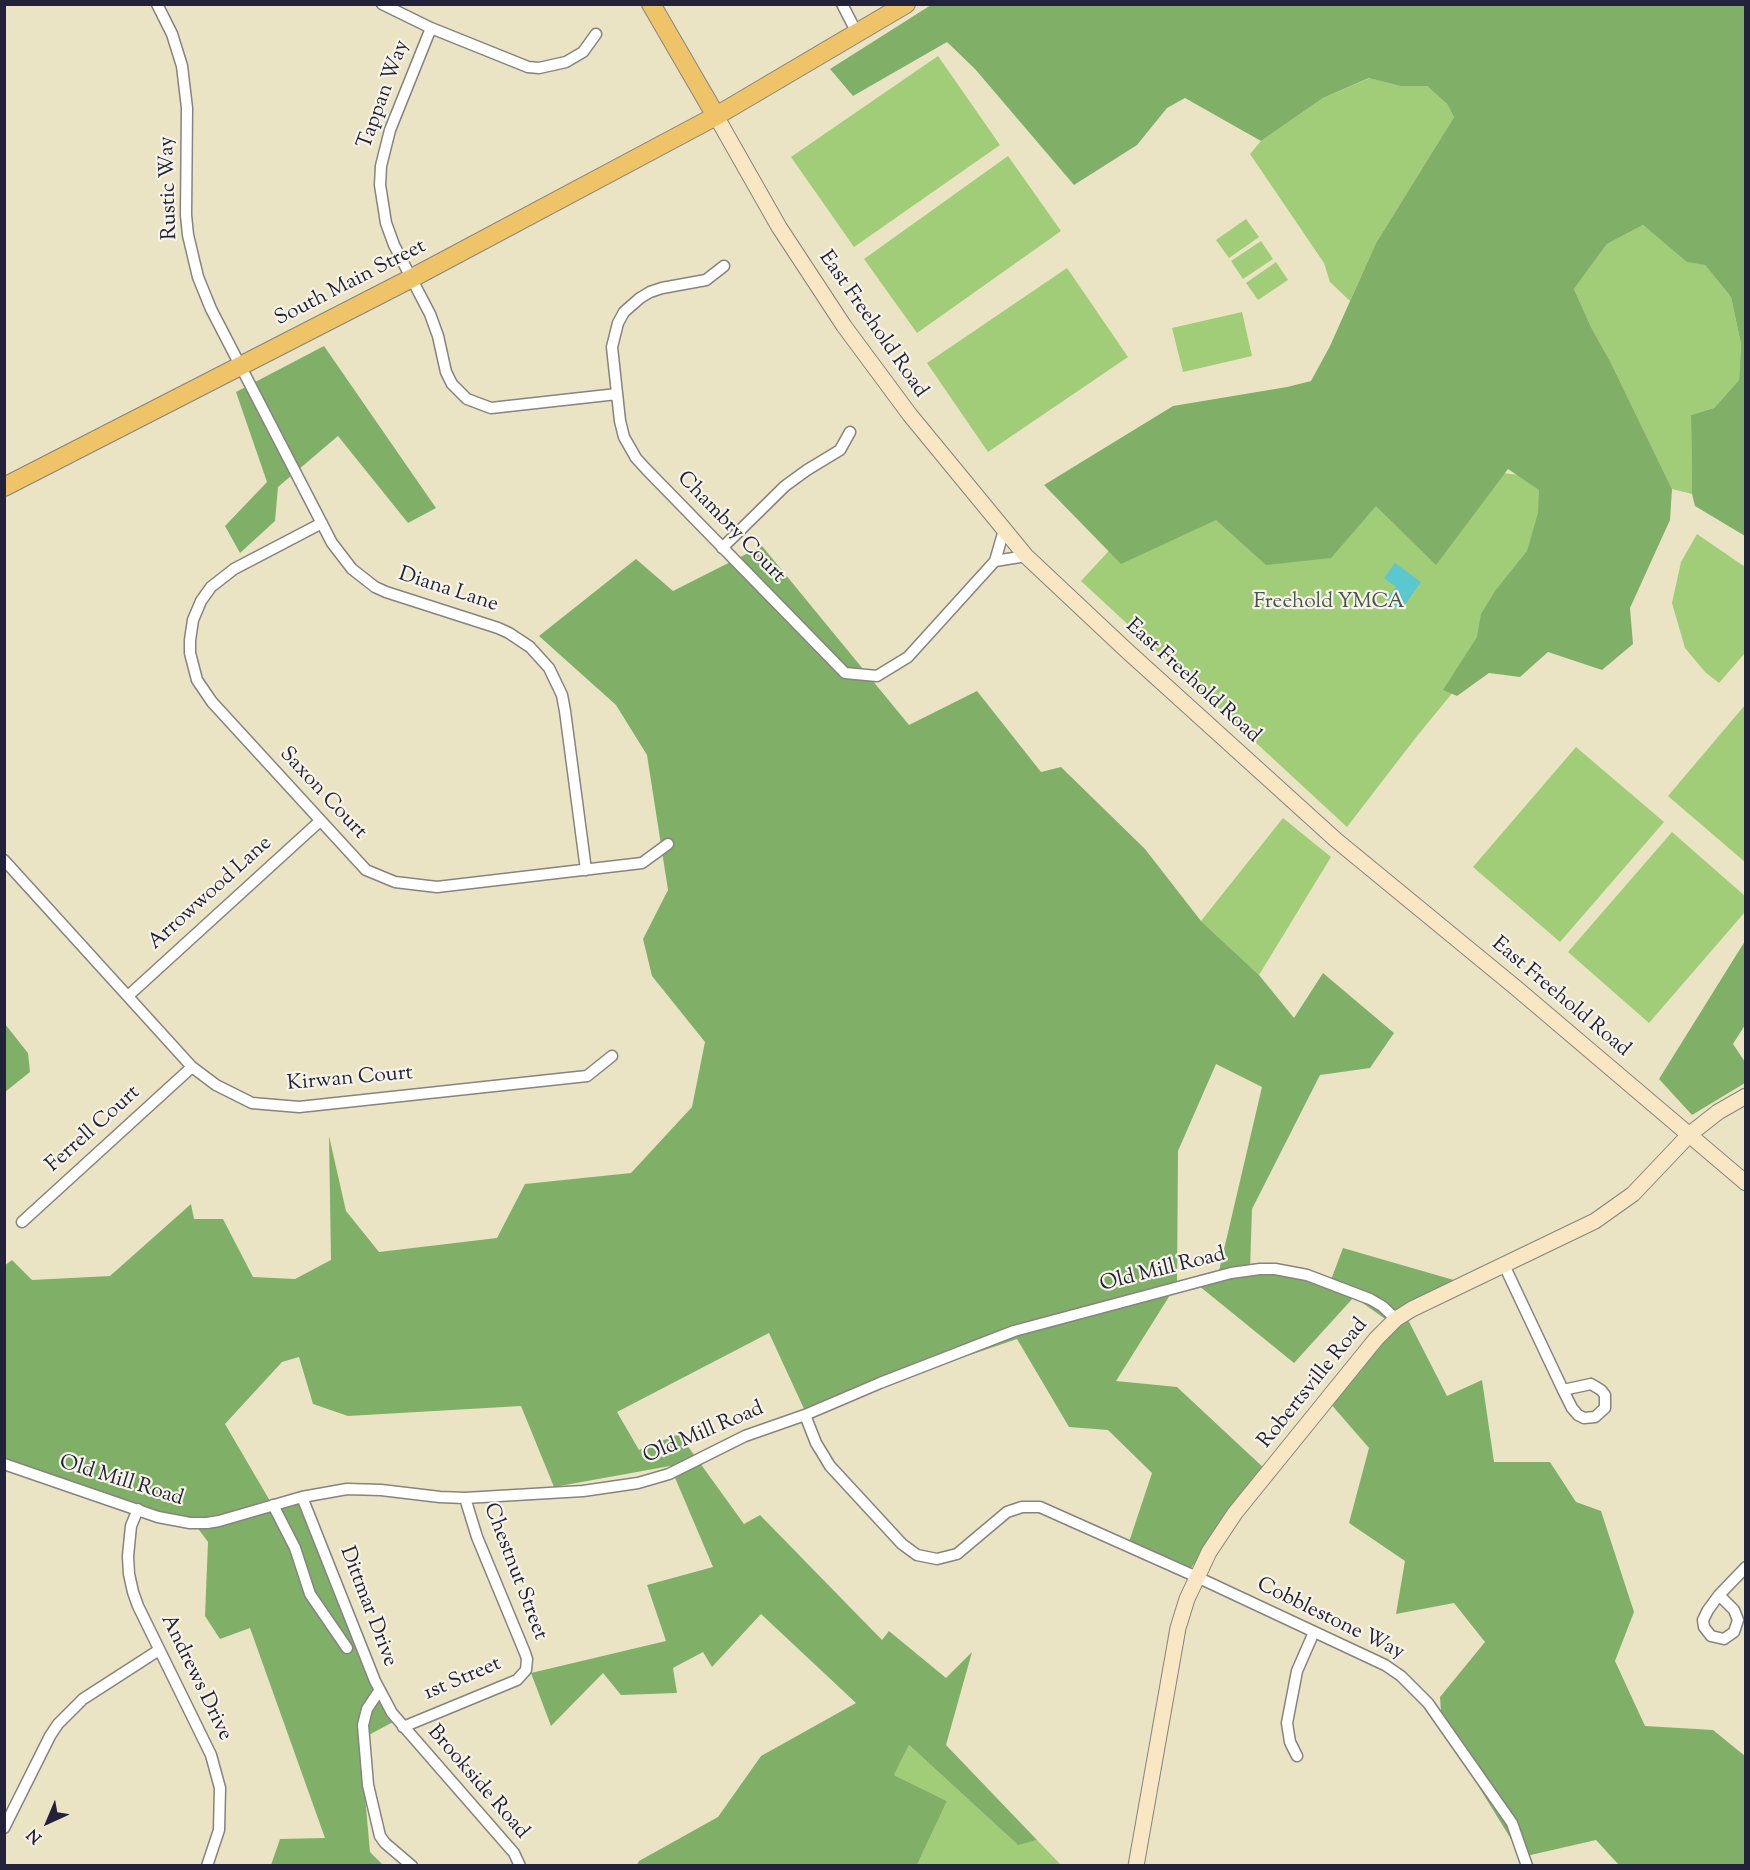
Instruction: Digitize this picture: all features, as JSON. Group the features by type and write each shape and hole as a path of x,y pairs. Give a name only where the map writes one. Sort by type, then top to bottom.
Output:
{"main road":[{"path":"651,4 716,116"},
{"path":"660,4 674,43"},
{"name":"South Main Street","path":"4,487 412,278 716,116 906,4"},
{"name":"East Freehold Road","path":"716,116 779,227 844,326 910,415 1026,556 1336,840 1746,1182"},
{"name":"Robertsville Road","path":"1136,1866 1173,1651 1187,1599 1209,1552 1235,1513 1376,1339 1396,1319 1412,1309 1577,1231 1610,1212 1633,1194 1690,1134 1718,1112 1746,1096"}],"street":[{"name":"Rustic Way","path":"157,4 172,34 182,66 186,94 186,215 192,254 211,309 241,366"},
{"path":"382,4 431,28 516,63 539,68 566,62 583,52 596,34"},
{"path":"842,4 857,33"},
{"name":"Tappan Way","path":"431,28 390,130 381,166 382,204 394,245 434,325 446,372 452,384 467,399 484,406 503,408 617,394"},
{"name":"Chambry Court","path":"724,266 706,280 650,292 624,312 612,347 620,422 624,436 636,458 844,673 877,676 908,657 995,561 1004,530"},
{"name":"Diana Lane","path":"241,366 322,523 343,559 358,574 375,587 498,628 520,639 549,668 562,695 565,711 586,870"},
{"path":"722,548 785,486 840,450 850,432"},
{"name":"Saxon Court","path":"322,523 234,569 218,581 201,601 193,620 190,640 192,666 204,692 366,870 395,882 437,887 642,863 668,844"},
{"path":"995,561 1026,556"},
{"name":"Arrowwood Lane","path":"128,996 320,821"},
{"name":"Kirwan Court","path":"4,860 192,1067 216,1084 252,1103 299,1107 587,1076 612,1056"},
{"name":"Ferrell Court","path":"22,1222 192,1067"},
{"path":"1504,1265 1563,1390"},
{"name":"Old Mill Road","path":"4,1464 170,1520 207,1523 330,1490 360,1488 465,1498 584,1491 638,1483 669,1474 745,1436 805,1415 1014,1331 1246,1270 1275,1269 1307,1275 1370,1299 1396,1319"},
{"name":"Cobblestone Way","path":"805,1415 816,1443 830,1466 902,1544 917,1555 937,1559 957,1554 1002,1515 1022,1507 1040,1507 1385,1665 1416,1689 1428,1703 1512,1823 1527,1866"},
{"name":"Dittmar Drive","path":"302,1497 379,1691 403,1727"},
{"name":"Chestnut Street","path":"465,1498 474,1529 527,1659"},
{"path":"273,1505 295,1548 310,1594 347,1648"},
{"name":"Andrews Drive","path":"138,1509 129,1536 129,1574 138,1606 211,1755 220,1788 220,1818 215,1844 207,1866"},
{"path":"1719,1595 1746,1567"},
{"path":"1297,1756 1290,1742 1287,1723 1297,1671 1314,1632"},
{"path":"4,1827 58,1724 83,1699 159,1650"},
{"name":"1st Street","path":"403,1727 517,1680 526,1670 527,1659"},
{"path":"379,1691 367,1709 363,1725 368,1785 380,1836 412,1866"},
{"name":"Brookside Road","path":"403,1727 514,1853 520,1866"}],"green space":[{"path":"931,5 1745,5 1745,536 1695,506 1692,494 1691,415 1714,408 1739,380 1741,344 1731,297 1705,265 1687,262 1643,225 1607,244 1574,289 1672,489 1670,520 1630,608 1633,644 1602,670 1548,652 1520,677 1489,673 1457,696 1443,690 1477,637 1481,614 1495,591 1527,551 1538,513 1539,490 1508,469 1436,565 1376,506 1331,558 1266,565 1216,520 1121,564 1044,485 1173,406 1311,381 1330,346 1376,243 1454,117 1447,104 1427,86 1400,86 1369,78 1323,98 1261,141 1185,98 1167,108 1137,145 1074,185 975,69 947,42 853,96 830,69"},
{"path":"938,56 1000,145 854,247 791,157"},
{"path":"1370,78 1400,86 1427,86 1447,104 1454,117 1376,243 1350,301 1330,282 1324,263 1250,154 1261,141 1323,98"},
{"path":"1008,156 1061,231 917,333 864,259"},
{"path":"1246,219 1259,237 1229,258 1216,240"},
{"path":"1643,225 1687,261 1705,265 1731,297 1741,344 1739,380 1714,408 1691,415 1692,494 1672,489 1574,289 1607,244"},
{"path":"1261,241 1273,259 1243,279 1231,261"},
{"path":"1276,262 1288,280 1258,300 1246,283"},
{"path":"1067,268 1128,357 988,452 927,363"},
{"path":"1242,312 1252,356 1183,372 1172,328"},
{"path":"324,346 436,508 408,523 338,436 278,487 275,521 240,553 225,526 267,482 236,392"},
{"name":"Freehold YMCA","path":"1215,436 1621,488 1417,736 1347,827 1081,581"},
{"path":"1697,534 1745,567 1745,653 1719,683 1705,672 1685,648 1672,603 1681,562"},
{"path":"762,546 909,725 977,691 1041,772 1061,767 1145,849 1201,921 1259,975 1294,1018 1323,973 1394,1033 1370,1068 1320,1075 1252,1209 1250,1270 1329,1285 1343,1248 1464,1283 1404,1312 1447,1396 1482,1380 1494,1462 1550,1462 1576,1502 1601,1511 1634,1612 1615,1661 1645,1726 1713,1730 1745,1756 1745,1865 1619,1865 1596,1840 1522,1857 1442,1727 1440,1697 1485,1642 1454,1603 1396,1614 1405,1561 1349,1523 1369,1448 1330,1403 1391,1323 1354,1297 1294,1363 1193,1281 1218,1275 1262,1087 1216,1064 1178,1151 1177,1284 1116,1381 1177,1387 1266,1470 1191,1568 1129,1542 1152,1473 1108,1430 1069,1427 1017,1339 805,1411 769,1333 617,1412 639,1450 679,1434 744,1524 760,1515 882,1640 889,1631 946,1678 972,1652 946,1745 1037,1840 1018,1845 909,1745 894,1775 947,1801 917,1865 637,1865 639,1861 718,1817 761,1756 856,1703 761,1614 712,1667 703,1652 673,1668 677,1693 621,1695 603,1673 551,1726 531,1673 666,1641 647,1585 713,1567 670,1466 554,1487 521,1406 348,1416 313,1404 299,1357 282,1362 225,1424 270,1501 298,1494 395,1721 365,1737 358,1718 370,1852 383,1865 271,1865 280,1839 325,1838 250,1628 220,1639 205,1616 208,1542 194,1523 56,1485 5,1461 4,1266 12,1260 32,1280 110,1276 191,1204 194,1219 223,1219 253,1277 295,1279 331,1260 329,1136 346,1211 379,1252 497,1238 525,1184 631,1173 692,1107 705,1042 652,976 643,939 668,890 647,755 616,705 539,636 636,559 673,591"},
{"path":"1745,705 1745,862 1668,796"},
{"path":"1576,747 1664,822 1560,942 1473,867"},
{"path":"1283,818 1331,857 1259,975 1201,921"},
{"path":"1672,832 1745,896 1745,912 1649,1023 1568,952"},
{"path":"1745,941 1745,1025 1733,1044 1745,1062 1745,1083 1692,1115 1659,1079"},
{"path":"5,1024 28,1053 30,1072 5,1092"},
{"path":"909,1745 1017,1844 1037,1840 1061,1865 917,1865 947,1801 894,1775"}],"water":[{"path":"1395,563 1421,582 1401,610 1387,599 1396,587 1384,578"}]}
